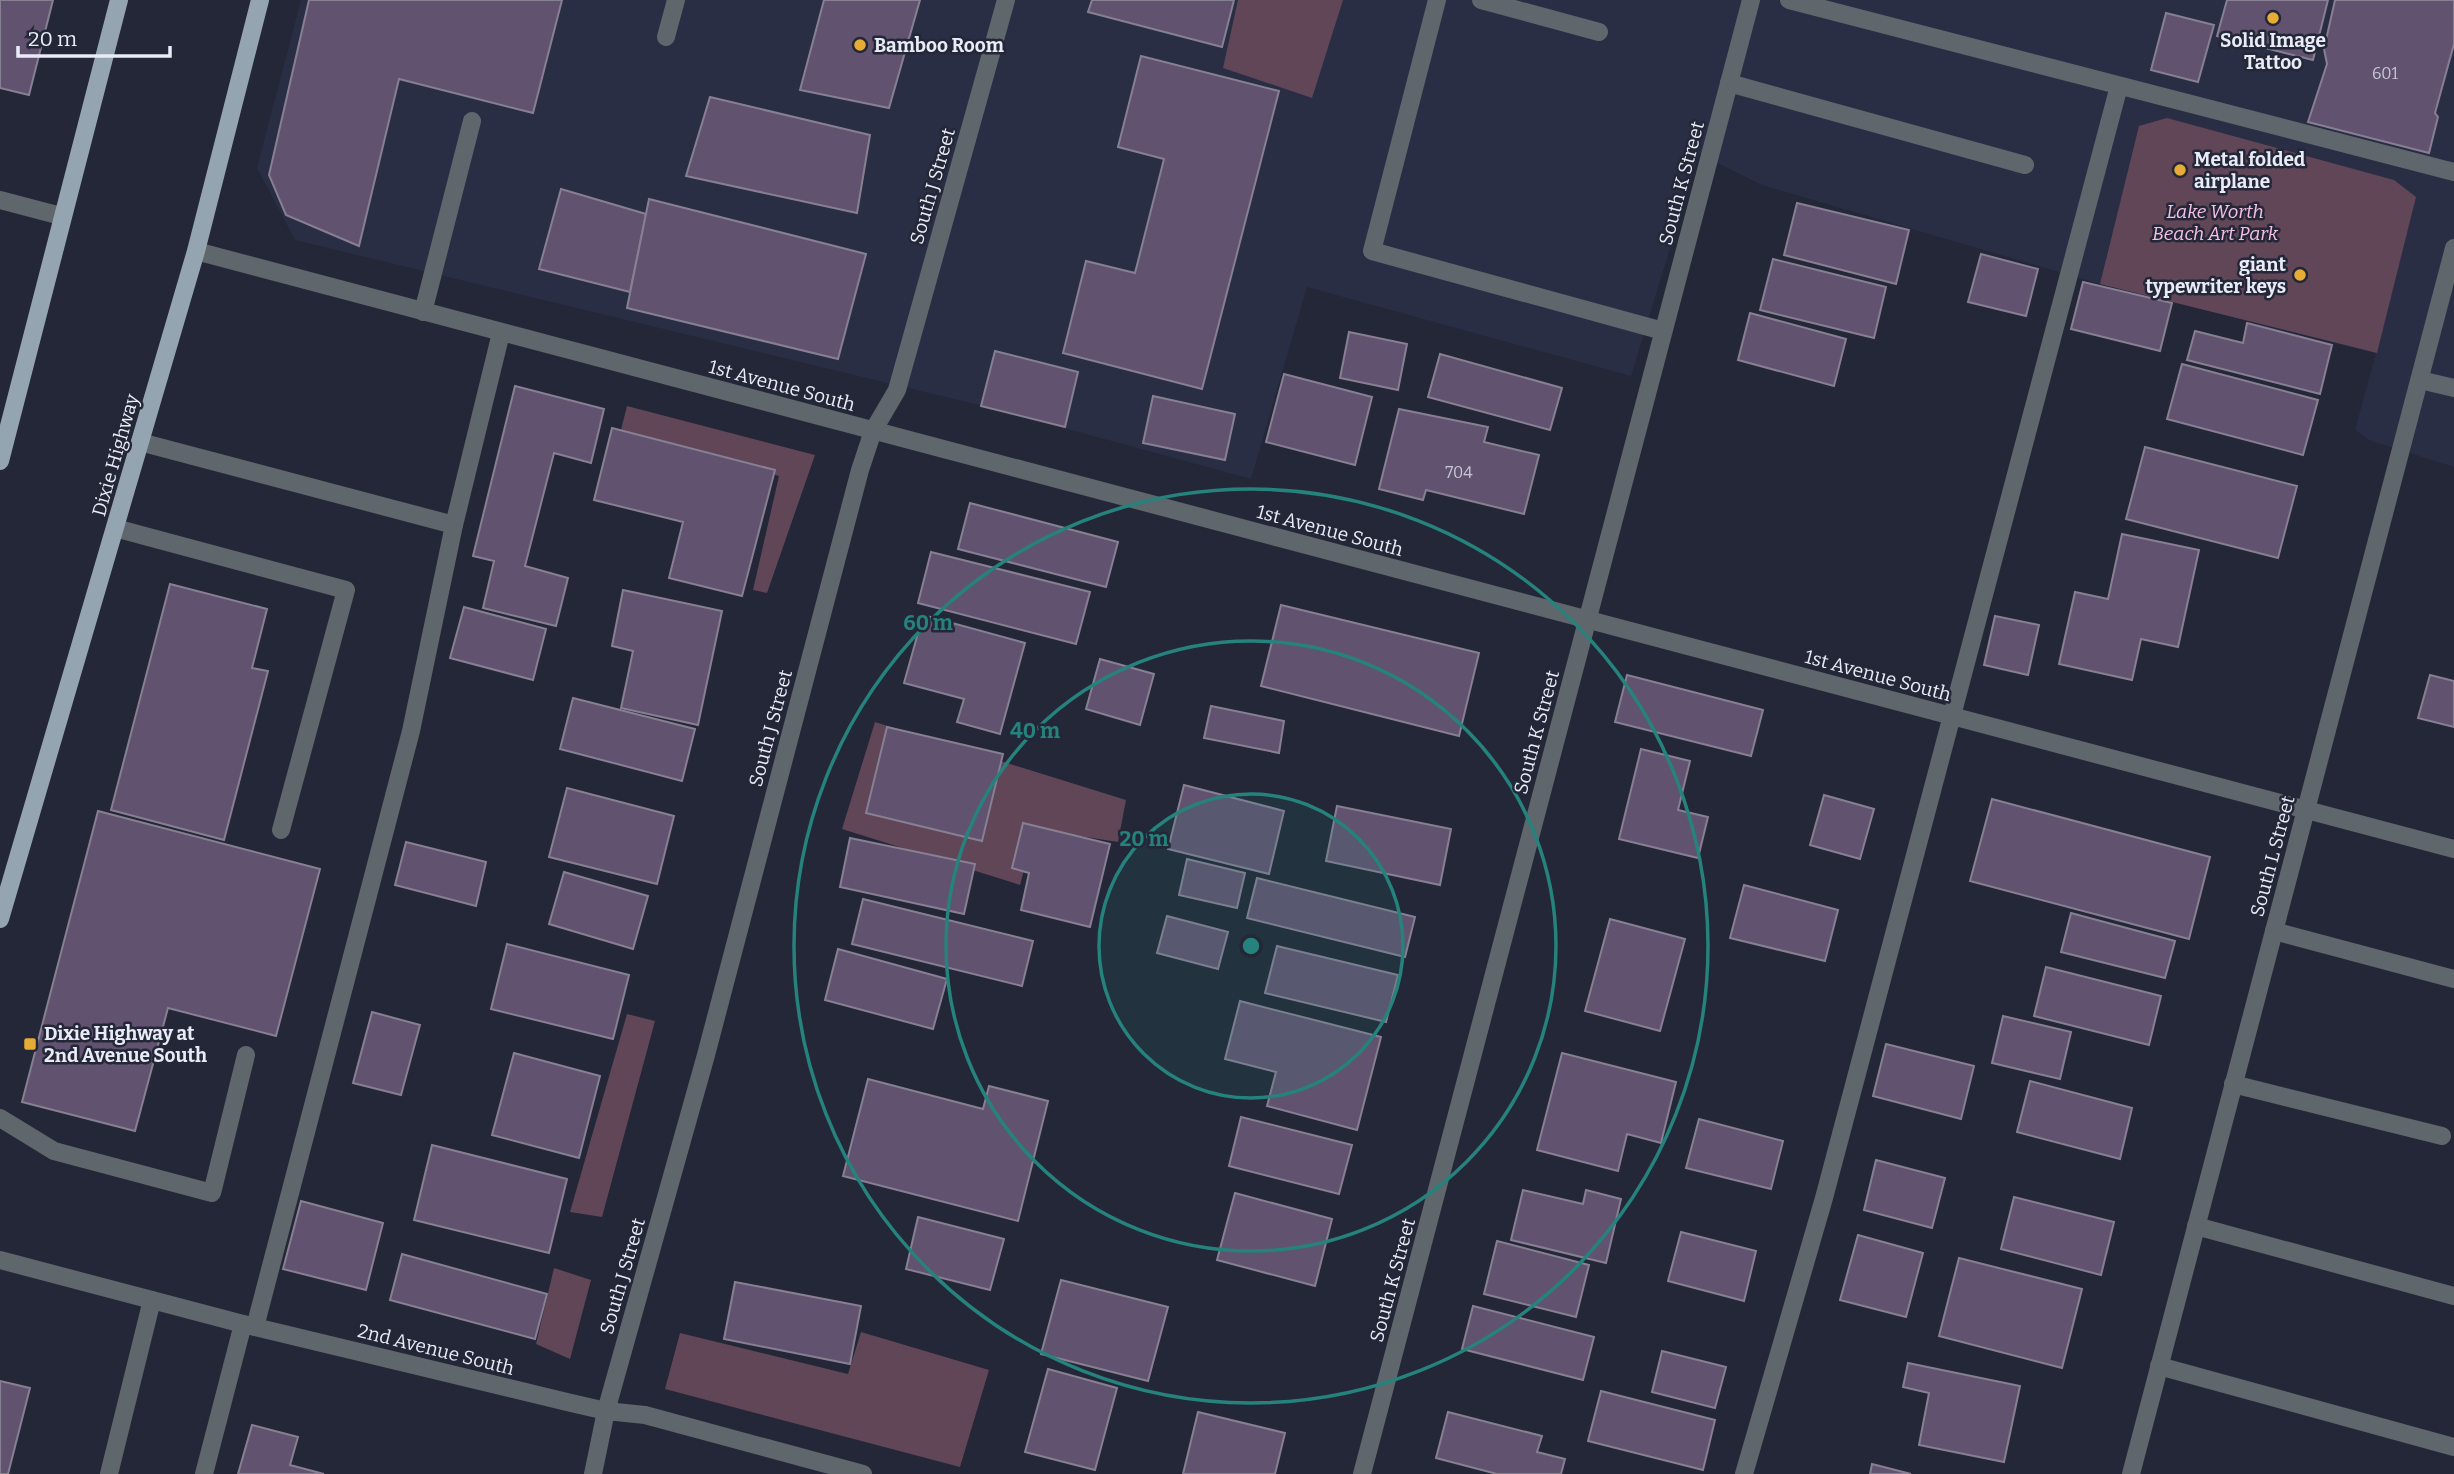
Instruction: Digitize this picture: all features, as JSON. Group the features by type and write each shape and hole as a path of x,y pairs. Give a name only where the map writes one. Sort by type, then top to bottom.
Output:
{"main road":[{"path":"0,461 61,216 119,0"},
{"name":"Dixie Highway","path":"0,919 196,251 260,0"}],"street":[{"path":"666,37 676,0"},
{"name":"South J Street","path":"593,1474 606,1411 706,1055 860,470 873,431 897,390 1006,0"},
{"path":"1437,0 1372,251 1663,331"},
{"path":"1481,0 1599,32"},
{"name":"South K Street","path":"1362,1474 1751,0"},
{"path":"1789,0 2454,172"},
{"path":"1729,83 2025,165"},
{"path":"1744,1474 1824,1198 2119,86"},
{"path":"423,312 472,121"},
{"path":"0,200 61,216"},
{"name":"South L Street","path":"2131,1474 2420,380 2450,283 2454,248"},
{"name":"1st Avenue South","path":"196,251 2454,849"},
{"path":"204,1474 249,1326 411,731 454,525 501,333"},
{"path":"2420,380 2454,388"},
{"path":"140,442 454,525"},
{"path":"115,528 346,590 281,830"},
{"path":"2274,931 2454,979"},
{"path":"0,1118 54,1151 212,1193 246,1055"},
{"path":"2234,1084 2442,1136"},
{"path":"2196,1226 2454,1296"},
{"name":"2nd Avenue South","path":"0,1260 249,1326 606,1411 645,1415 863,1474"},
{"path":"109,1474 152,1300"},
{"path":"2159,1366 2454,1447"}],"shaded area":[{"path":"301,0 2454,0 2454,467 2369,440 2355,430 2376,353 2100,284 1762,185 1699,154 1631,376 1307,287 1251,479 983,406 295,240 257,168"}],"green space":[{"path":"1238,0 1343,0 1312,98 1223,68"},
{"name":"Lake Worth Beach Art Park","path":"2167,118 2394,180 2416,197 2377,353 2100,284 2139,126"},
{"path":"627,406 815,455 767,593 753,590 779,476 620,434"},
{"path":"875,722 1126,800 1118,842 1035,829 1020,885 842,829"},
{"path":"627,1014 655,1021 602,1217 570,1212"},
{"path":"554,1268 591,1280 570,1359 536,1344"},
{"path":"861,1332 989,1370 960,1467 665,1389 680,1333 848,1374"}],"building":[{"path":"0,0 53,0 29,95 0,88"},
{"path":"309,0 562,0 533,113 399,79 359,246 286,215 269,175"},
{"name":"Bamboo Room","path":"824,0 920,0 889,108 800,90"},
{"path":"1092,0 1234,0 1222,47 1088,12"},
{"name":"Solid Image Tattoo","path":"2227,0 2328,0 2313,60 2217,36"},
{"path":"2335,0 2454,0 2454,44 2435,113 2438,117 2429,153 2308,122 2327,64 2324,49"},
{"path":"2166,13 2214,25 2198,82 2151,70"},
{"path":"1141,56 1279,91 1202,389 1063,353 1086,261 1135,273 1164,159 1118,147"},
{"path":"710,97 870,135 857,213 686,176"},
{"path":"561,189 646,214 630,292 539,269"},
{"path":"649,199 866,254 838,359 627,308"},
{"path":"1797,203 1909,230 1896,284 1784,255"},
{"path":"1981,254 2038,269 2026,316 1968,302"},
{"path":"1773,259 1886,287 1874,338 1760,310"},
{"path":"2083,282 2172,303 2160,351 2071,329"},
{"path":"1750,313 1846,339 1834,386 1738,360"},
{"path":"2247,323 2332,345 2320,394 2187,360 2195,331 2243,343"},
{"path":"1349,332 1407,344 1398,390 1340,378"},
{"path":"995,351 1078,372 1065,427 981,406"},
{"path":"1440,354 1562,388 1550,430 1428,397"},
{"path":"2182,364 2318,400 2303,455 2167,419"},
{"path":"1284,374 1372,397 1355,465 1266,442"},
{"path":"515,386 604,409 591,463 554,453 525,566 568,578 556,626 483,608 494,561 473,556"},
{"path":"1153,396 1235,414 1225,460 1143,443"},
{"path":"1399,409 1488,427 1484,442 1539,455 1524,514 1426,490 1423,500 1379,489"},
{"path":"612,428 775,470 742,596 669,578 683,522 594,500"},
{"path":"2145,447 2297,486 2278,558 2126,519"},
{"path":"970,503 1118,542 1106,587 958,549"},
{"path":"2122,534 2199,550 2178,647 2141,639 2132,680 2059,664 2075,592 2108,599"},
{"path":"931,552 1090,592 1076,644 918,603"},
{"path":"170,584 267,609 252,668 268,671 224,840 111,810"},
{"path":"623,590 722,611 698,725 621,708 633,651 612,646"},
{"path":"1281,605 1479,653 1459,736 1261,686"},
{"path":"464,607 546,629 533,680 450,658"},
{"path":"923,615 1025,643 1000,734 957,722 964,699 904,683"},
{"path":"1995,616 2039,625 2028,675 1984,665"},
{"path":"1100,659 1154,674 1140,725 1086,709"},
{"path":"1627,675 1763,710 1751,756 1615,722"},
{"path":"2430,675 2454,681 2454,727 2418,718"},
{"path":"573,698 695,729 682,781 560,749"},
{"path":"1211,706 1284,721 1279,753 1204,738"},
{"path":"887,727 1003,754 982,841 866,813"},
{"path":"1641,749 1690,761 1678,810 1708,817 1698,858 1619,839"},
{"path":"1184,785 1284,811 1269,874 1168,849"},
{"path":"567,788 674,816 657,884 549,857"},
{"path":"1824,795 1874,809 1860,859 1810,845"},
{"path":"1992,799 2210,857 2189,939 1970,881"},
{"path":"1337,806 1451,829 1440,885 1326,861"},
{"path":"98,811 320,869 276,1036 168,1008 135,1131 22,1102"},
{"path":"1023,823 1110,844 1090,927 1021,910 1029,873 1012,868"},
{"path":"850,838 975,864 964,914 840,887"},
{"path":"406,842 486,862 476,906 395,885"},
{"path":"1187,859 1245,873 1237,908 1179,895"},
{"path":"564,872 648,896 633,949 549,924"},
{"path":"1257,878 1415,917 1405,957 1247,918"},
{"path":"1744,885 1838,910 1825,961 1730,938"},
{"path":"863,899 1033,941 1022,986 852,944"},
{"path":"2071,913 2175,941 2165,978 2061,952"},
{"path":"1167,916 1228,932 1218,969 1157,953"},
{"path":"1610,919 1685,939 1660,1031 1585,1011"},
{"path":"507,944 629,975 613,1039 491,1009"},
{"path":"1277,946 1398,975 1386,1022 1265,993"},
{"path":"838,949 947,979 933,1029 825,1000"},
{"path":"2046,967 2161,996 2149,1045 2034,1016"},
{"path":"1240,1001 1381,1037 1357,1130 1267,1106 1276,1072 1225,1059"},
{"path":"372,1012 420,1025 401,1095 353,1083"},
{"path":"2003,1016 2071,1032 2060,1079 1992,1063"},
{"path":"1886,1044 1974,1066 1961,1119 1873,1096"},
{"path":"514,1053 600,1076 579,1158 492,1135"},
{"path":"1562,1053 1676,1082 1661,1143 1627,1134 1618,1171 1537,1150"},
{"path":"868,1079 983,1109 989,1086 1048,1101 1018,1221 843,1176"},
{"path":"2030,1081 2132,1108 2120,1159 2017,1132"},
{"path":"1241,1117 1352,1145 1339,1194 1229,1166"},
{"path":"1699,1119 1783,1141 1771,1189 1686,1168"},
{"path":"432,1145 567,1179 549,1253 414,1220"},
{"path":"1876,1160 1945,1178 1932,1228 1864,1210"},
{"path":"1523,1190 1583,1204 1586,1190 1621,1199 1606,1263 1511,1240"},
{"path":"1235,1193 1332,1219 1315,1286 1217,1260"},
{"path":"2014,1197 2114,1222 2101,1275 2001,1249"},
{"path":"301,1201 383,1223 366,1290 283,1269"},
{"path":"918,1217 1004,1239 990,1290 906,1269"},
{"path":"1681,1232 1756,1251 1744,1301 1668,1281"},
{"path":"1858,1235 1923,1253 1906,1317 1840,1300"},
{"path":"1497,1241 1589,1265 1576,1317 1484,1294"},
{"path":"402,1254 547,1294 535,1339 390,1300"},
{"path":"1959,1258 2082,1289 2062,1368 1939,1336"},
{"path":"1061,1280 1168,1307 1148,1381 1041,1354"},
{"path":"735,1282 861,1306 850,1364 724,1339"},
{"path":"1473,1306 1594,1337 1583,1380 1462,1349"},
{"path":"1662,1351 1726,1367 1715,1408 1652,1392"},
{"path":"1908,1363 2020,1386 2004,1462 1919,1445 1929,1393 1903,1387"},
{"path":"1048,1369 1117,1388 1095,1470 1025,1452"},
{"path":"0,1381 30,1388 8,1474 0,1474"},
{"path":"1601,1391 1715,1420 1703,1470 1588,1441"},
{"path":"1198,1412 1285,1433 1275,1474 1183,1474"},
{"path":"1448,1412 1542,1436 1537,1452 1565,1459 1561,1474 1497,1474 1436,1458"},
{"path":"252,1425 298,1437 290,1465 324,1474 238,1474"},
{"path":"1872,1464 1911,1474 1870,1474"}],"place":[{"name":"Solid Image Tattoo","path":"2273,18"},
{"name":"Bamboo Room","path":"860,45"},
{"name":"Metal folded airplane","path":"2180,170"},
{"name":"giant typewriter keys","path":"2300,275"},
{"name":"Dixie Highway at 2nd Avenue South","path":"30,1044"}]}
